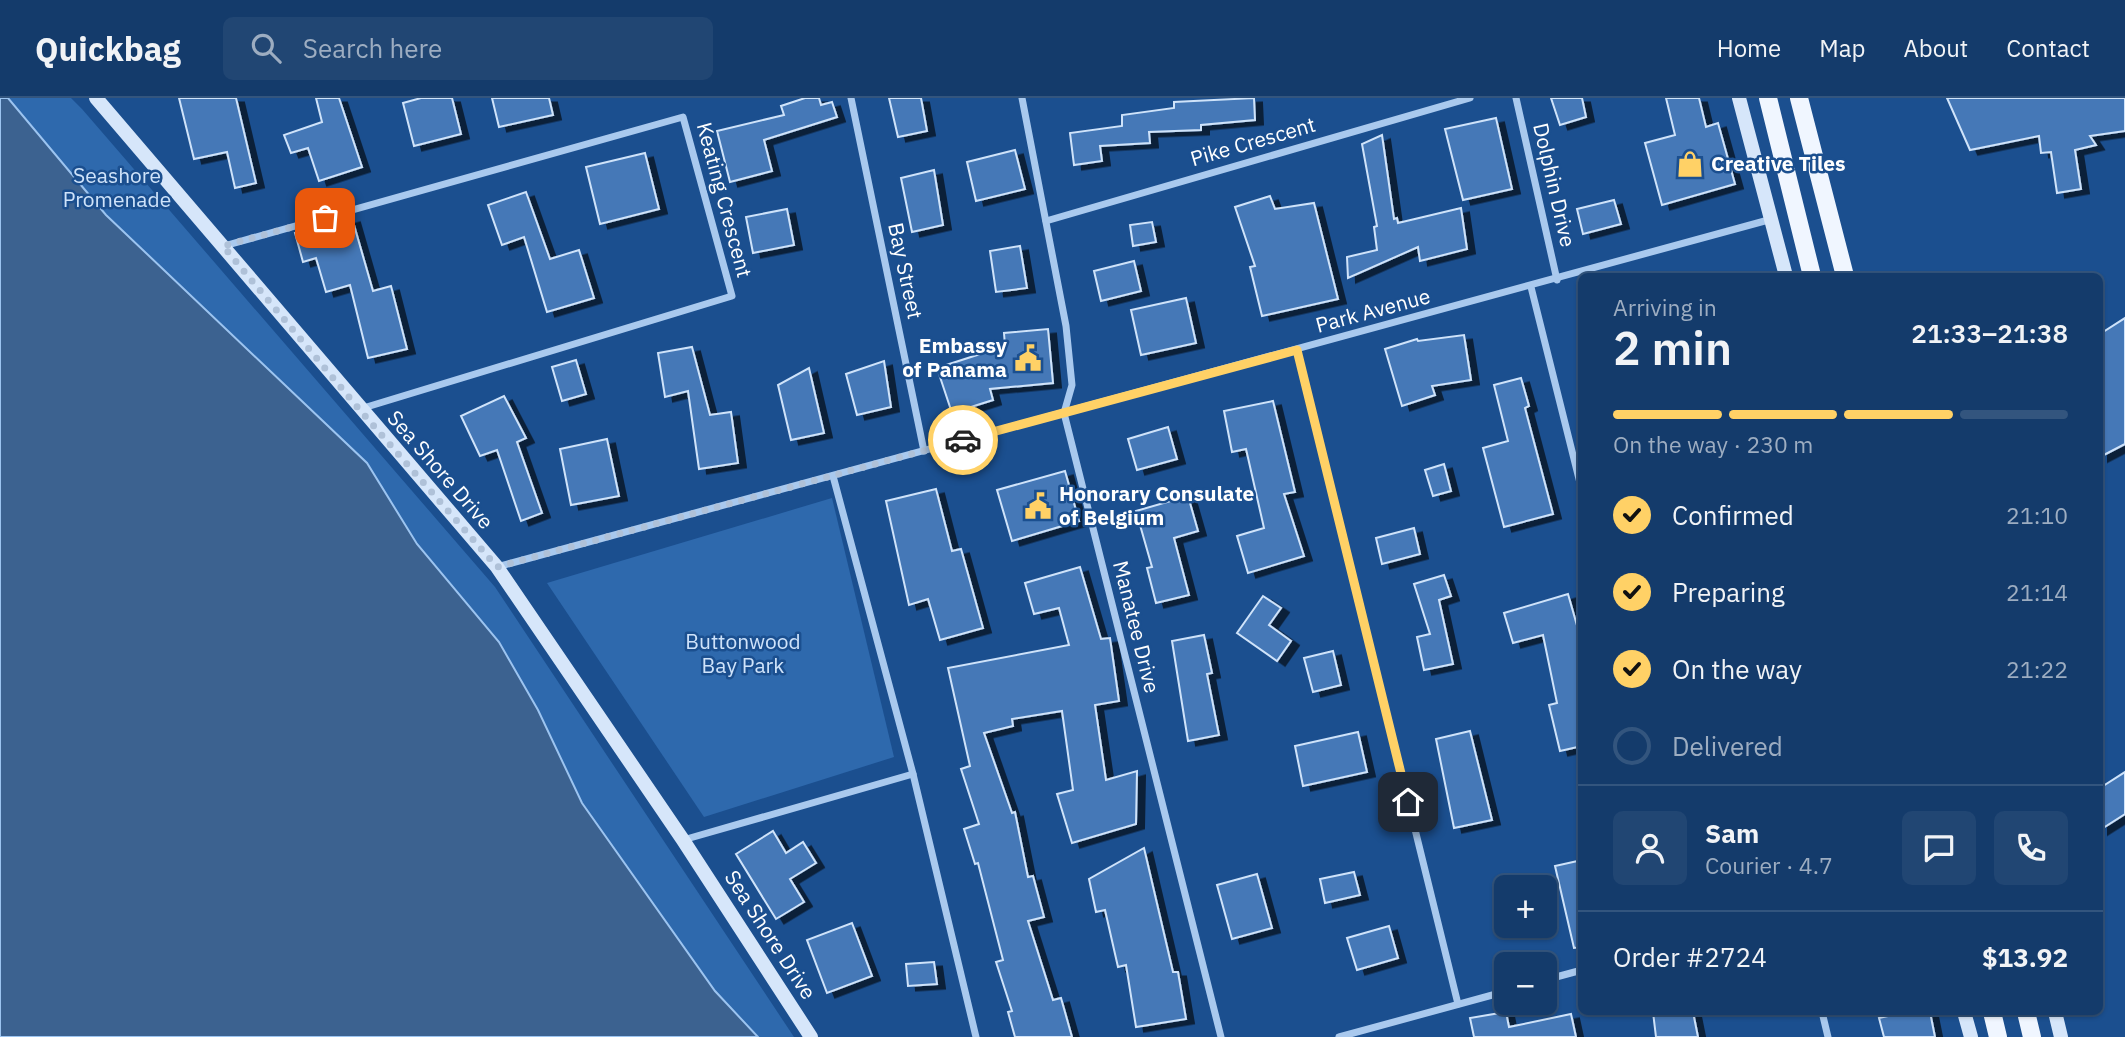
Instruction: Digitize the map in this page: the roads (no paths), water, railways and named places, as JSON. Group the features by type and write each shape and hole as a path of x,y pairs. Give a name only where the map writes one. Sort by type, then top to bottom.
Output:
{"main road":[{"path":"1768,98 1811,273"},
{"path":"1799,98 1844,273"},
{"path":"1993,1015 1998,1037"},
{"path":"2027,1015 2032,1037"}],"street":[{"name":"Sea Shore Drive","path":"96,98 359,409 497,567 683,840 811,1037"},
{"name":"Bay Street","path":"851,98 924,451"},
{"name":"Manatee Drive","path":"1023,98 1066,326 1072,385 1064,413 1221,1037"},
{"name":"Pike Crescent","path":"1046,220 1470,98"},
{"name":"Dolphin Drive","path":"1516,98 1557,280"},
{"path":"1739,98 1785,273"},
{"name":"Keating Crescent","path":"223,246 683,117 732,296 359,409"},
{"name":"Park Avenue","path":"1582,273 1772,219"},
{"name":"Park Avenue","path":"497,567 1578,274"},
{"path":"1531,286 1578,475"},
{"path":"1297,350 1458,1004"},
{"path":"833,476 913,774 976,1037"},
{"path":"683,840 913,774"},
{"path":"1557,977 1578,971"},
{"path":"1339,1037 1494,994"},
{"path":"1823,1015 1828,1037"},
{"path":"1965,1015 1970,1037"},
{"path":"2056,1015 2061,1037"}],"place":[{"name":"Creative Tiles","path":"1690,164"},
{"name":"Embassy of Panama","path":"1028,358"},
{"name":"Honorary Consulate of Belgium","path":"1038,506"}],"park label":[{"name":"Seashore Promenade","path":"117,188"},
{"name":"Buttonwood Bay Park","path":"743,654"}]}
